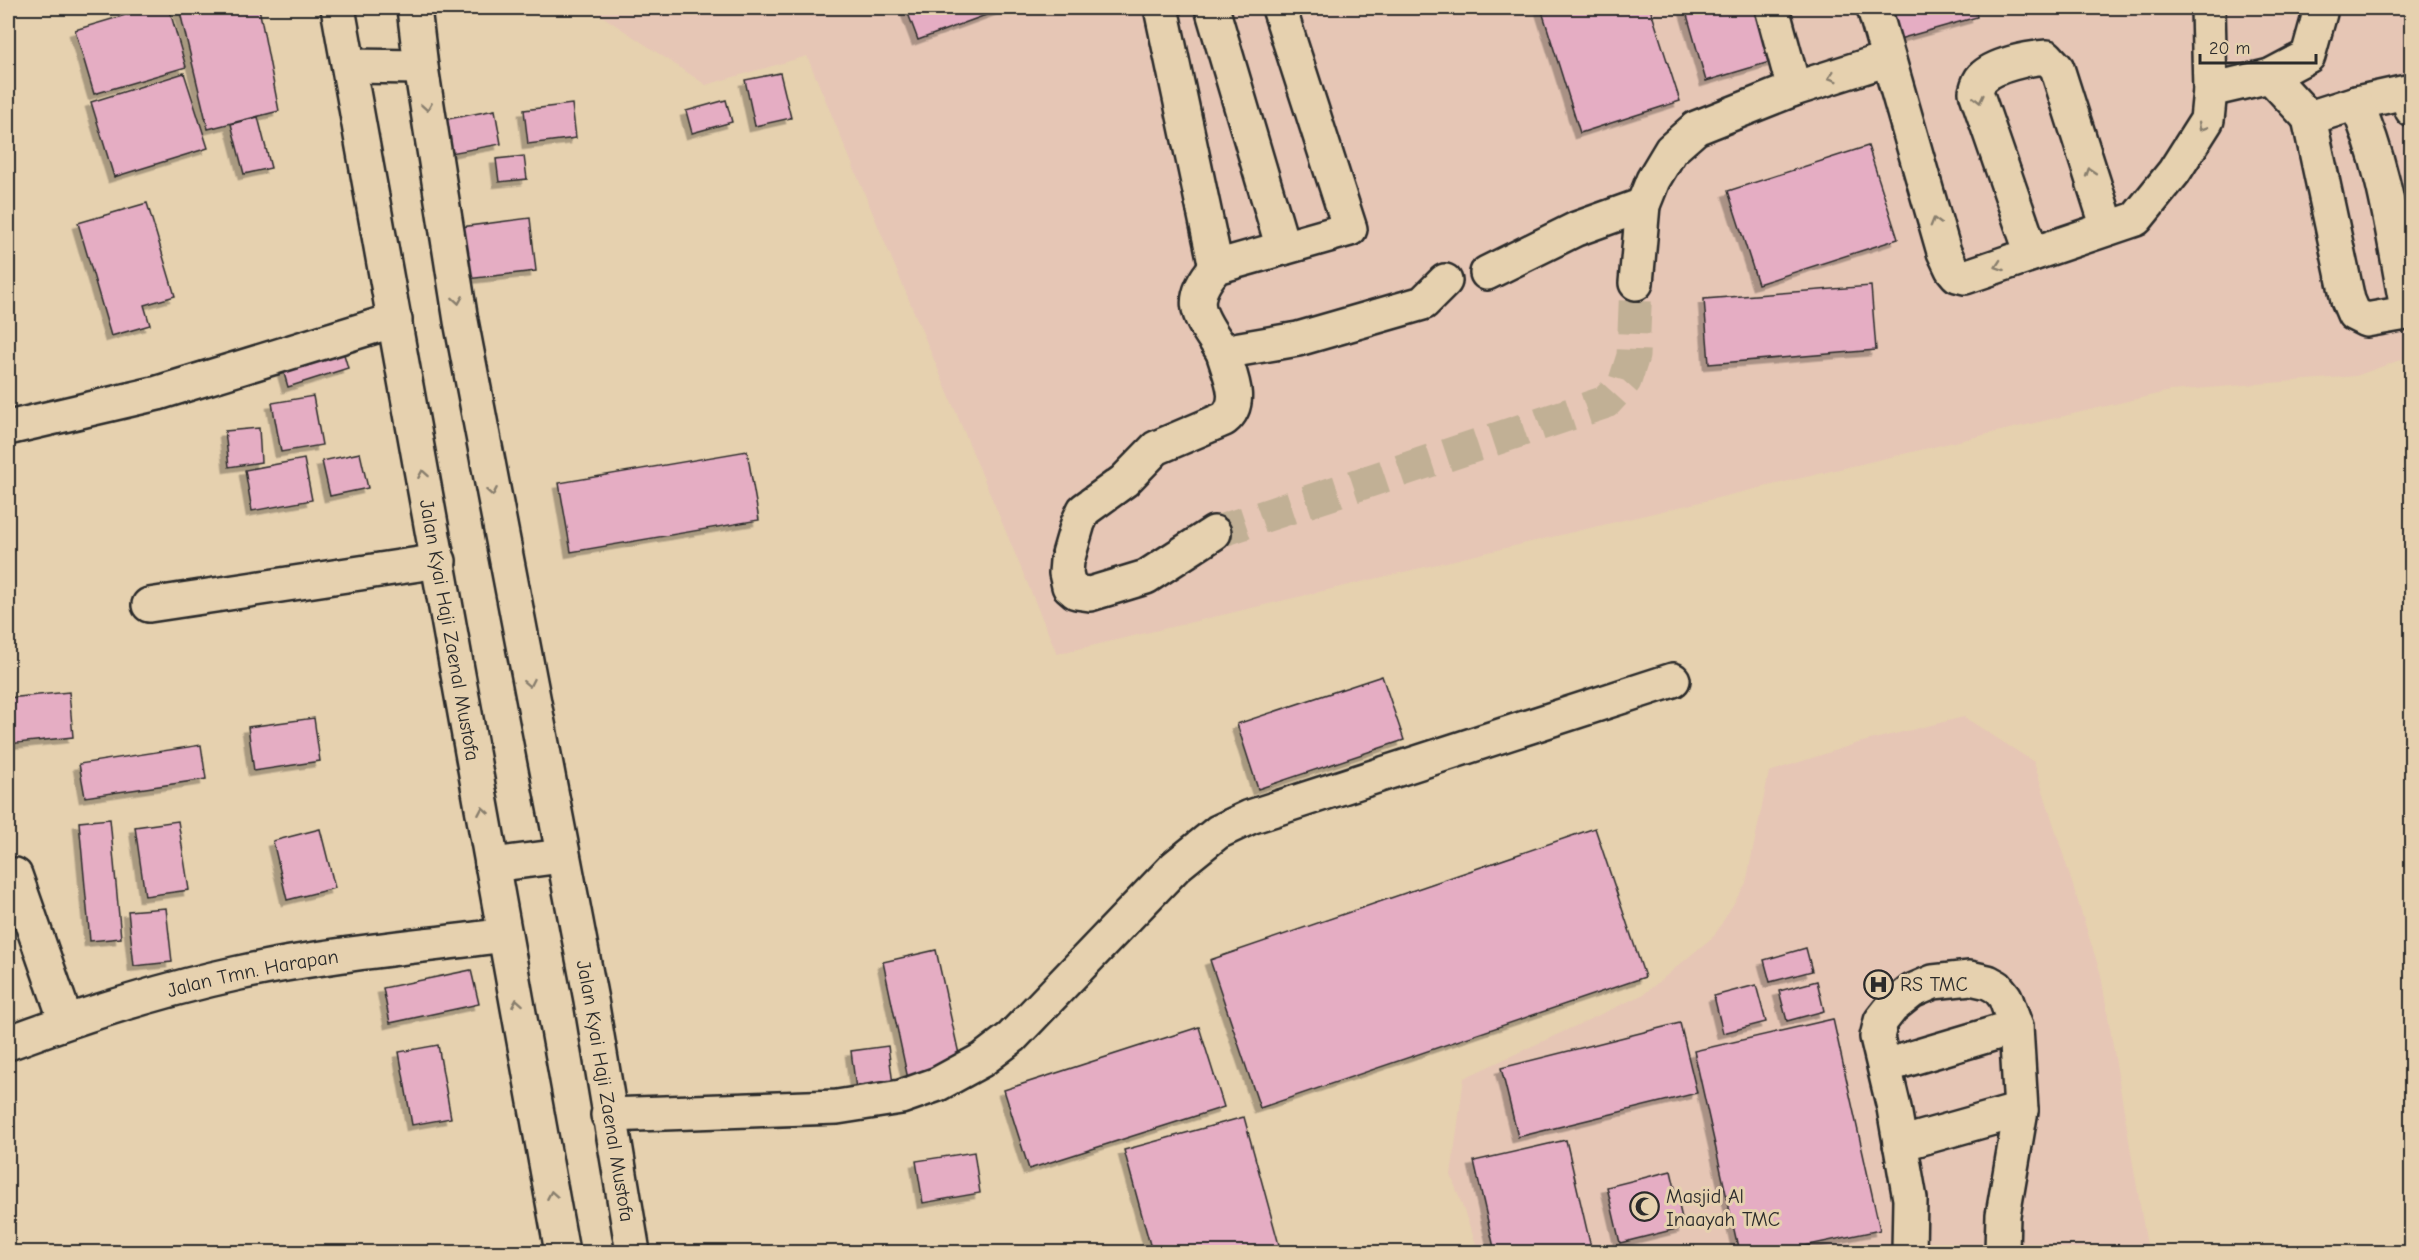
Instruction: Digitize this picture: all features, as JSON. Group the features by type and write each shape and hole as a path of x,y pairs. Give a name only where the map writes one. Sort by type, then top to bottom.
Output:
{"main road":[{"name":"Jalan Kyai Haji Zaenal Mustofa","path":"338,8 562,1252"},
{"name":"Jalan Kyai Haji Zaenal Mustofa","path":"414,8 421,67 461,321 591,1000 608,1115 633,1252"},
{"path":"1161,8 1216,267"},
{"path":"1212,8 1283,248"},
{"path":"1214,533 1146,577 1090,594 1076,592 1069,586 1066,573 1067,561 1084,510 1124,481 1156,448 1224,419 1232,413 1236,402 1222,352 1200,315 1199,296 1202,283 1216,267 1350,229 1279,8"},
{"path":"1772,8 1794,89"},
{"path":"1874,8 1936,227 1952,269 1958,275 1965,277 2136,219 2174,171 2207,120 2210,90 2208,8"},
{"path":"2210,90 2270,76 2308,56 2320,13 2317,8"},
{"path":"2031,255 1976,92 1981,79 1996,69 2031,58 2047,57 2057,68 2108,228"},
{"path":"1636,283 1643,205 1653,180 1671,150 1696,128 1794,89 1888,59"},
{"path":"348,66 421,67"},
{"path":"2270,76 2309,118 2348,300 2354,314 2366,320 2410,312 2378,161 2356,103"},
{"path":"2309,118 2356,103 2410,97"},
{"path":"1487,273 1576,229 1643,205"},
{"path":"1222,352 1298,339 1424,303 1444,281"},
{"path":"8,428 158,393 394,320"},
{"path":"149,605 439,561"},
{"path":"608,1115 837,1107 901,1097 938,1084 982,1060 1012,1037 1176,866 1218,832 1250,817 1673,680"},
{"path":"492,865 562,856"},
{"path":"15,875 66,1021"},
{"name":"Jalan Tmn. Harapan","path":"8,1043 66,1021 189,985 240,973 297,963 505,935"},
{"path":"1909,1252 1910,1199 1885,1066 1877,1037 1881,1021 1892,1007 1912,992 1933,982 1970,978 1988,982 1997,987 2005,997 2016,1027 2021,1110 2003,1215 2002,1252"},
{"path":"1885,1066 2016,1027"},
{"path":"1900,1144 2021,1110"}],"shaded area":[{"path":"590,8 2411,8 2411,356 2356,376 2170,391 1057,654 807,56 706,85"},
{"name":"RS TMC","path":"1964,717 2034,762 2101,975 2148,1252 1479,1252 1451,1175 1464,1078 1644,994 1714,936 1746,883 1769,772 1858,743"}],"building":[{"path":"149,8 169,8 186,67 94,94 75,30"},
{"path":"179,8 259,8 279,111 208,129"},
{"path":"906,8 1005,8 918,40"},
{"path":"1541,8 1650,8 1680,101 1580,133"},
{"path":"1685,8 1757,8 1773,61 1706,81"},
{"path":"1883,8 1975,8 1977,17 1892,41"},
{"path":"184,73 208,148 114,177 91,102"},
{"path":"780,73 791,118 755,126 745,80"},
{"path":"726,100 732,122 692,133 686,111"},
{"path":"572,104 576,138 528,144 524,110"},
{"path":"495,110 501,144 451,153 443,120"},
{"path":"258,117 271,168 244,174 231,124"},
{"path":"1868,146 1898,239 1758,284 1728,191"},
{"path":"524,156 527,179 499,182 496,159"},
{"path":"147,203 175,296 144,305 150,325 111,336 78,223"},
{"path":"530,218 536,271 467,279 461,227"},
{"path":"1871,286 1876,350 1709,364 1704,299"},
{"path":"341,344 348,368 288,387 281,363"},
{"path":"313,396 322,445 281,452 272,403"},
{"path":"259,428 261,462 229,467 225,431"},
{"path":"747,451 759,520 571,552 559,483"},
{"path":"360,453 368,488 330,496 322,461"},
{"path":"304,459 312,500 252,511 245,470"},
{"path":"1382,676 1404,740 1258,789 1237,724"},
{"path":"69,692 73,737 8,744 8,698"},
{"path":"314,718 320,761 254,771 248,727"},
{"path":"201,745 206,779 85,797 79,764"},
{"path":"110,819 121,938 90,941 79,822"},
{"path":"178,821 189,890 145,896 135,827"},
{"path":"1595,828 1645,977 1260,1108 1210,960"},
{"path":"320,829 335,888 287,900 273,841"},
{"path":"166,908 172,962 134,966 128,911"},
{"path":"1806,948 1812,971 1770,982 1764,960"},
{"path":"936,950 962,1068 908,1079 883,962"},
{"path":"471,970 479,1004 390,1023 383,988"},
{"path":"1817,981 1824,1011 1787,1021 1779,991"},
{"path":"1756,985 1766,1022 1723,1033 1714,996"},
{"path":"1833,1019 1880,1230 1776,1252 1739,1252 1694,1051"},
{"path":"1680,1023 1697,1093 1518,1137 1501,1068"},
{"path":"1199,1027 1224,1107 1029,1169 1004,1090"},
{"path":"438,1045 451,1118 412,1125 399,1052"},
{"path":"888,1046 894,1092 857,1097 851,1051"},
{"path":"1244,1117 1281,1252 1152,1252 1124,1150"},
{"path":"1566,1140 1592,1252 1495,1252 1474,1161"},
{"path":"974,1152 980,1193 923,1203 916,1161"},
{"name":"Masjid Al Inaayah TMC","path":"1671,1171 1684,1227 1620,1243 1607,1187"},
{"path":"2118,1245 2120,1252 2089,1252"}],"tunnel":[{"path":"1214,533 1606,402 1625,381 1633,356 1636,283"}],"place":[{"name":"RS TMC","path":"1879,984"},
{"name":"Masjid Al Inaayah TMC","path":"1645,1207"}]}
